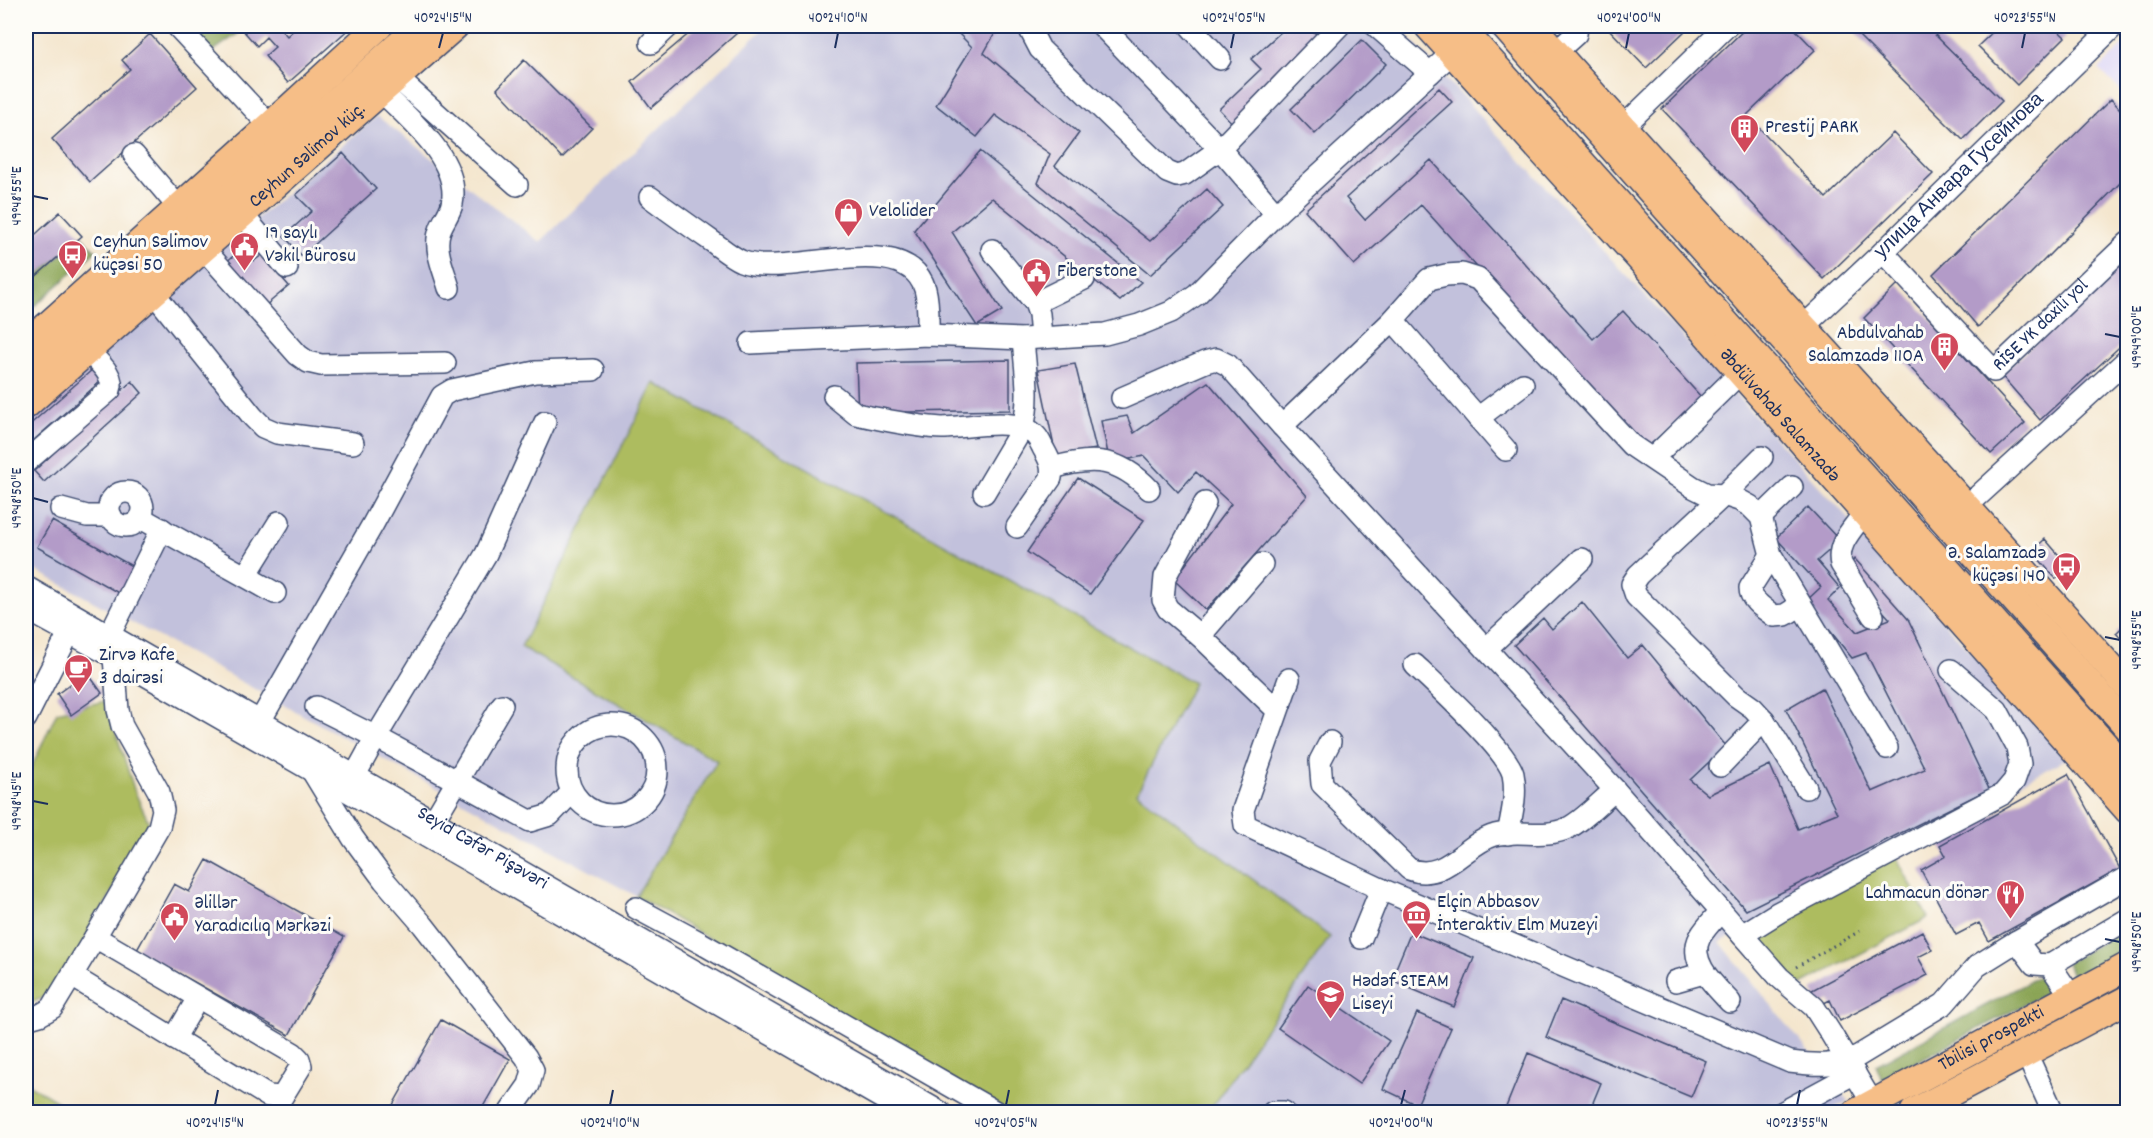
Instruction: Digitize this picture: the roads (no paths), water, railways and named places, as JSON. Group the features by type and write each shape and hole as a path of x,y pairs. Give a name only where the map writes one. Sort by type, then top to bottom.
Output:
{"main road":[{"path":"26,345 379,26"},
{"name":"Ceyhun Səlimov küç.","path":"26,405 455,26"},
{"name":"Əbdülvahab Salamzadə","path":"1428,26 1740,373 2127,810"},
{"name":"Əbdülvahab Salamzadə","path":"1459,26 1927,545 2127,771"},
{"path":"1504,26 1552,63 1623,127 1967,506 2127,687"},
{"path":"1535,28 1552,63 1947,525 2127,727"},
{"name":"Ceyhun Səlimov küç.","path":"26,379 416,29"},
{"path":"1480,83 1527,101"},
{"name":"Tbilisi prospekti","path":"1865,1108 2126,966"},
{"name":"Tbilisi prospekti","path":"1914,1113 2127,999"}],"street":[{"path":"177,26 270,126"},
{"path":"651,43 669,26"},
{"path":"1028,26 1040,50 1167,172 1177,176 1185,174 1220,149 1339,26"},
{"path":"1102,26 1220,149 1276,214"},
{"path":"1190,26 1220,59"},
{"path":"1376,26 1430,73"},
{"path":"1552,63 1576,34 1577,26"},
{"path":"1623,127 1727,26"},
{"name":"улица Анвара Гусейнова","path":"1804,326 2114,26"},
{"path":"750,343 928,335 1032,338 1105,334 1138,325 1171,312 1197,294 1276,214 1452,53"},
{"path":"389,84 518,185"},
{"path":"389,84 433,144 446,165 453,185 452,206 438,238 437,247 449,288"},
{"path":"134,155 180,208"},
{"path":"650,197 741,261 760,265 795,264 856,257 898,261 914,270 924,288 928,335"},
{"path":"242,214 287,268"},
{"name":"RİSE YK daxili yol","path":"1883,252 1994,371 2127,243"},
{"path":"203,248 298,355 308,362 321,365 446,363"},
{"path":"984,494 1023,427 1028,402 1032,338 1039,314 1035,303 992,250"},
{"path":"1282,426 1393,320 1429,279 1446,274 1462,274 1478,279 1639,452 1653,458 1707,494 1724,495 1750,506 1761,517 1771,555 1887,748"},
{"path":"1035,303 1084,279"},
{"path":"153,292 263,427 277,432 353,443"},
{"path":"1393,320 1506,450"},
{"path":"26,462 110,390 113,384 112,377 87,350"},
{"path":"1122,398 1205,362 1216,359 1228,364 1615,790 1779,977 1814,1007 1851,1067 1865,1108"},
{"path":"1967,506 2127,359"},
{"path":"260,723 373,524 442,396 452,390 535,372 593,370"},
{"path":"1653,458 1740,373"},
{"path":"1478,418 1523,384"},
{"path":"834,396 856,414 924,427 1007,424 1023,427 1035,435 1053,468 1051,478 1017,527"},
{"path":"354,777 375,736 486,554 545,423"},
{"path":"1762,457 1638,575 1632,584 1636,596 1736,696 1754,708 1764,720 1806,788"},
{"path":"1053,468 1081,461 1124,467 1137,476 1149,489"},
{"path":"1761,517 1792,487"},
{"path":"118,493 136,494 142,501 141,518 134,524 125,526 117,523 111,516 109,508 112,499 118,493"},
{"path":"1205,503 1163,585 1163,600 1168,609 1200,636 1277,710"},
{"path":"61,509 87,516 111,516"},
{"path":"1864,513 1841,545 1839,555 1840,564 1873,616"},
{"path":"141,518 275,593"},
{"path":"246,575 279,522"},
{"path":"109,636 162,529"},
{"path":"1771,555 1750,588 1750,594 1774,616 1785,615 1801,605"},
{"path":"1486,649 1582,559"},
{"path":"1200,636 1262,564"},
{"name":"Seyid Cəfər Pişəvəri","path":"26,587 940,1113"},
{"name":"Seyid Cəfər Pişəvəri","path":"26,609 114,657 906,1113"},
{"path":"26,718 69,633"},
{"path":"26,1018 52,1008 159,827 163,810 159,792 122,726 117,710 114,657"},
{"path":"1415,665 1444,692 1505,758 1512,772 1515,788 1508,834"},
{"path":"1742,935 1779,912 2003,794 2014,781 2020,764 2018,747 1997,710 1951,670"},
{"path":"1289,679 1244,810 1245,825 1381,889 1790,1062 1816,1066 1851,1067"},
{"path":"433,822 502,705"},
{"path":"316,707 375,736 456,782 530,820 550,815 572,792"},
{"path":"1720,766 1764,720"},
{"path":"605,725 627,728 645,740 651,748 657,769 652,790 646,800 628,812 618,815 596,813 578,801 572,792 567,771 572,750 577,741 595,728 605,725"},
{"path":"1330,742 1320,761 1322,784 1409,869 1419,873 1439,871 1496,835 1548,833 1570,827 1615,790"},
{"path":"312,771 353,838 378,872 423,925 526,1056 533,1070 529,1085 510,1113"},
{"path":"1783,1113 1944,1004 1977,966 2127,877"},
{"path":"1361,938 1381,889"},
{"path":"636,908 996,1113"},
{"path":"1721,911 1701,935 1697,943 1697,953 1704,973 1730,1002"},
{"path":"2017,941 2034,964 2050,964 2127,919"},
{"path":"72,976 267,1096 275,1098 282,1096 301,1066 299,1059 293,1053 95,937"},
{"path":"687,968 701,943"},
{"path":"2050,964 2071,996"},
{"path":"1676,981 1704,973"},
{"path":"174,1039 198,998"},
{"path":"2026,1053 2053,1113"},
{"path":"1273,1113 1284,1113"}],"place":[{"name":"Prestij PARK","path":"1744,154"},
{"name":"Velolider","path":"848,238"},
{"name":"19 saylı Vəkil Bürosu","path":"244,272"},
{"name":"Ceyhun Səlimov küçəsi 50","path":"72,280"},
{"name":"Fiberstone","path":"1036,298"},
{"name":"Abdulvahab Salamzadə 110A","path":"1945,372"},
{"name":"Ə. Salamzadə küçəsi 140","path":"2067,592"},
{"name":"Zirvə Kafe 3 dairəsi","path":"78,694"},
{"name":"Lahmacun dönər","path":"2010,920"},
{"name":"Elçin Abbasov İnteraktiv Elm Muzeyi","path":"1416,940"},
{"name":"Əlillər Yaradıcılıq Mərkəzi","path":"174,942"},
{"name":"Hədəf STEAM Liseyi","path":"1331,1020"}]}
